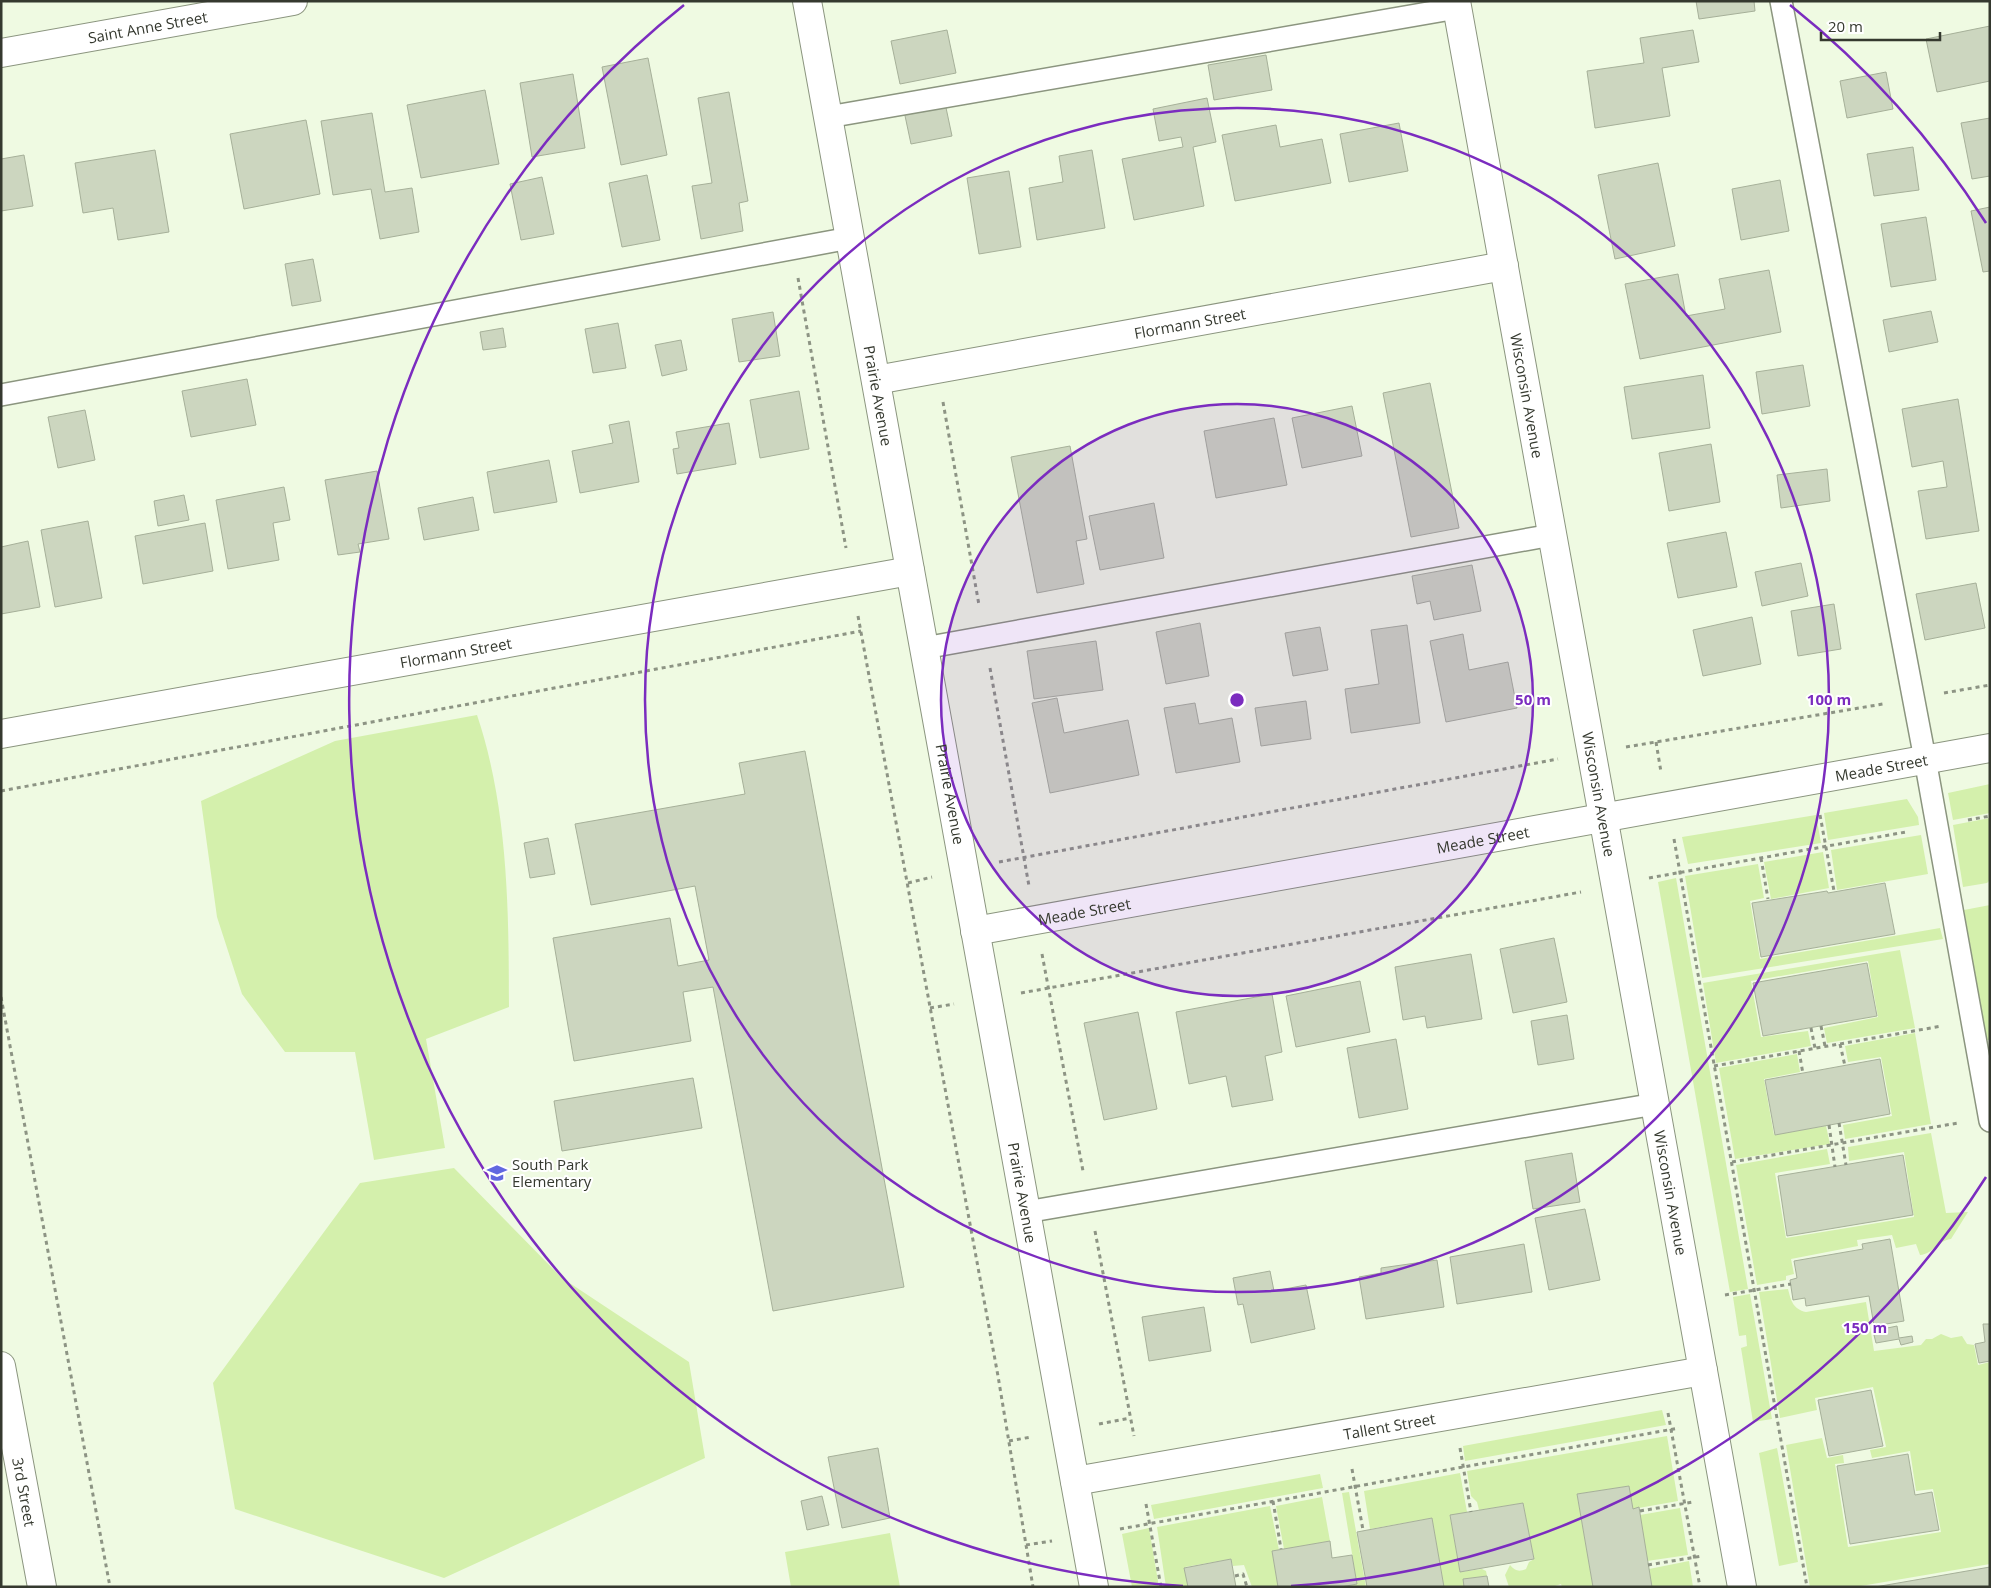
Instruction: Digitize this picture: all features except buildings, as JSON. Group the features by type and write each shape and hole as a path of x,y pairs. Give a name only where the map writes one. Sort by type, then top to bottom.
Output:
{"street":[{"name":"Saint Anne Street","path":"1,53 293,1"},
{"name":"Prairie Avenue","path":"807,1 1094,1587"},
{"name":"Wisconsin Avenue","path":"1457,5 1742,1587"},
{"name":"Flormann Street","path":"876,380 1504,266"},
{"name":"Flormann Street","path":"1,734 910,571"},
{"name":"Meade Street","path":"975,932 1990,748"},
{"name":"3rd Street","path":"1,1366 5,1409 42,1587"},
{"name":"Tallent Street","path":"1075,1481 1703,1371"}],"lane":[{"path":"1781,1 1925,759 1989,1119"},
{"path":"828,117 1457,5"},
{"path":"1,395 850,238"},
{"path":"924,648 1552,535"},
{"path":"1026,1212 1655,1104"}],"path":[{"path":"793,249 852,582 998,1376 1033,1587"},
{"path":"1,791 861,631"},
{"path":"908,883 1043,852 1592,753 1913,699 1990,684"},
{"path":"1656,742 1807,1587"},
{"path":"1814,780 1834,891"},
{"path":"930,1008 1615,886 1990,816"},
{"path":"1761,858 1768,899"},
{"path":"1,997 110,1587"},
{"path":"1714,1066 1972,1020"},
{"path":"1821,1026 1825,1046"},
{"path":"1810,1028 1814,1048"},
{"path":"1840,1044 1845,1066"},
{"path":"1799,1051 1803,1074"},
{"path":"1732,1162 1989,1119"},
{"path":"1839,1123 1846,1166"},
{"path":"1829,1125 1836,1167"},
{"path":"1690,1302 1791,1284"},
{"path":"1660,1379 1700,1587"},
{"path":"1454,1415 1471,1512"},
{"path":"1026,1545 1085,1536 1712,1422"},
{"path":"1347,1433 1363,1530"},
{"path":"1640,1511 1726,1497"},
{"path":"1273,1501 1281,1549"},
{"path":"1648,1565 1735,1551"},
{"path":"1234,1576 1243,1574 1247,1587"}],"green space":[{"path":"477,715 495,786 501,823 507,897 509,1007 426,1039 445,1148 374,1160 355,1052 285,1052 242,994 217,917 201,801 335,741"},
{"path":"1990,784 1990,813 1953,820 1948,793"},
{"path":"1907,799 1918,817 1919,825 1828,840 1824,813"},
{"path":"1816,815 1821,843 1688,864 1682,837"},
{"path":"1990,818 1990,880 1987,883 1963,887 1953,825"},
{"path":"1921,835 1928,874 1837,890 1831,850"},
{"path":"1823,852 1829,888 1771,899 1764,862"},
{"path":"1758,864 1764,898 1750,901 1760,959 1940,928 1943,939 1702,978 1685,876"},
{"path":"1676,878 1748,1289 1730,1292 1658,882"},
{"path":"1990,905 1990,1040 1987,1040 1964,910"},
{"path":"1900,950 1915,1028 1827,1043 1824,1028 1878,1017 1868,961 1751,981 1761,1037 1808,1031 1811,1046 1716,1063 1703,983"},
{"path":"1915,1033 1931,1124 1845,1139 1843,1125 1892,1116 1881,1057 1848,1062 1845,1046"},
{"path":"1797,1054 1800,1072 1764,1079 1774,1135 1826,1126 1830,1144 1735,1159 1719,1068"},
{"path":"1931,1133 1946,1213 1968,1212 1951,1239 1920,1255 1916,1244 1896,1248 1892,1235 1857,1240 1858,1246 1791,1259 1794,1274 1786,1276 1786,1280 1757,1285 1736,1165 1827,1149 1830,1164 1775,1173 1786,1238 1914,1217 1904,1152 1849,1161 1848,1147"},
{"path":"454,1168 562,1278 689,1362 705,1458 444,1578 235,1509 213,1383 360,1183"},
{"path":"1788,1289 1793,1304 1798,1309 1806,1312 1866,1302 1874,1351 1921,1345 1926,1339 1932,1339 1941,1334 1951,1338 1962,1336 1967,1344 1974,1345 1978,1365 1990,1362 1990,1564 1855,1587 1810,1587 1786,1445 1822,1438 1827,1458 1843,1455 1844,1463 1835,1464 1848,1547 1941,1532 1933,1489 1916,1491 1910,1451 1872,1458 1870,1450 1886,1447 1873,1387 1815,1398 1817,1410 1780,1418 1759,1292"},
{"path":"1750,1294 1772,1419 1753,1422 1741,1348 1747,1346 1746,1335 1739,1336 1733,1297"},
{"path":"1662,1410 1666,1425 1465,1461 1463,1446"},
{"path":"1667,1436 1678,1501 1633,1509 1629,1486 1577,1494 1593,1587 1562,1587 1561,1584 1552,1587 1509,1587 1505,1575 1510,1565 1519,1571 1524,1570 1529,1562 1534,1559 1523,1503 1479,1510 1477,1502 1471,1496 1467,1471"},
{"path":"1777,1448 1798,1562 1779,1566 1759,1453"},
{"path":"1460,1473 1467,1512 1450,1516 1460,1572 1482,1569 1486,1571 1487,1576 1463,1579 1464,1587 1444,1587 1432,1518 1370,1529 1364,1491"},
{"path":"1320,1474 1323,1488 1154,1519 1151,1505"},
{"path":"1349,1492 1366,1587 1341,1587 1357,1584 1342,1493"},
{"path":"1322,1497 1330,1541 1284,1549 1276,1506"},
{"path":"1270,1506 1279,1550 1272,1551 1278,1587 1252,1587 1244,1565 1233,1566 1231,1559 1185,1567 1188,1587 1166,1587 1157,1527"},
{"path":"1680,1508 1688,1555 1647,1561 1640,1515"},
{"path":"1149,1528 1159,1587 1132,1587 1122,1534"},
{"path":"890,1533 900,1587 791,1587 785,1552"},
{"path":"1689,1561 1693,1587 1652,1587 1649,1569"}],"place":[{"name":"South Park Elementary","path":"497,1173"}]}
